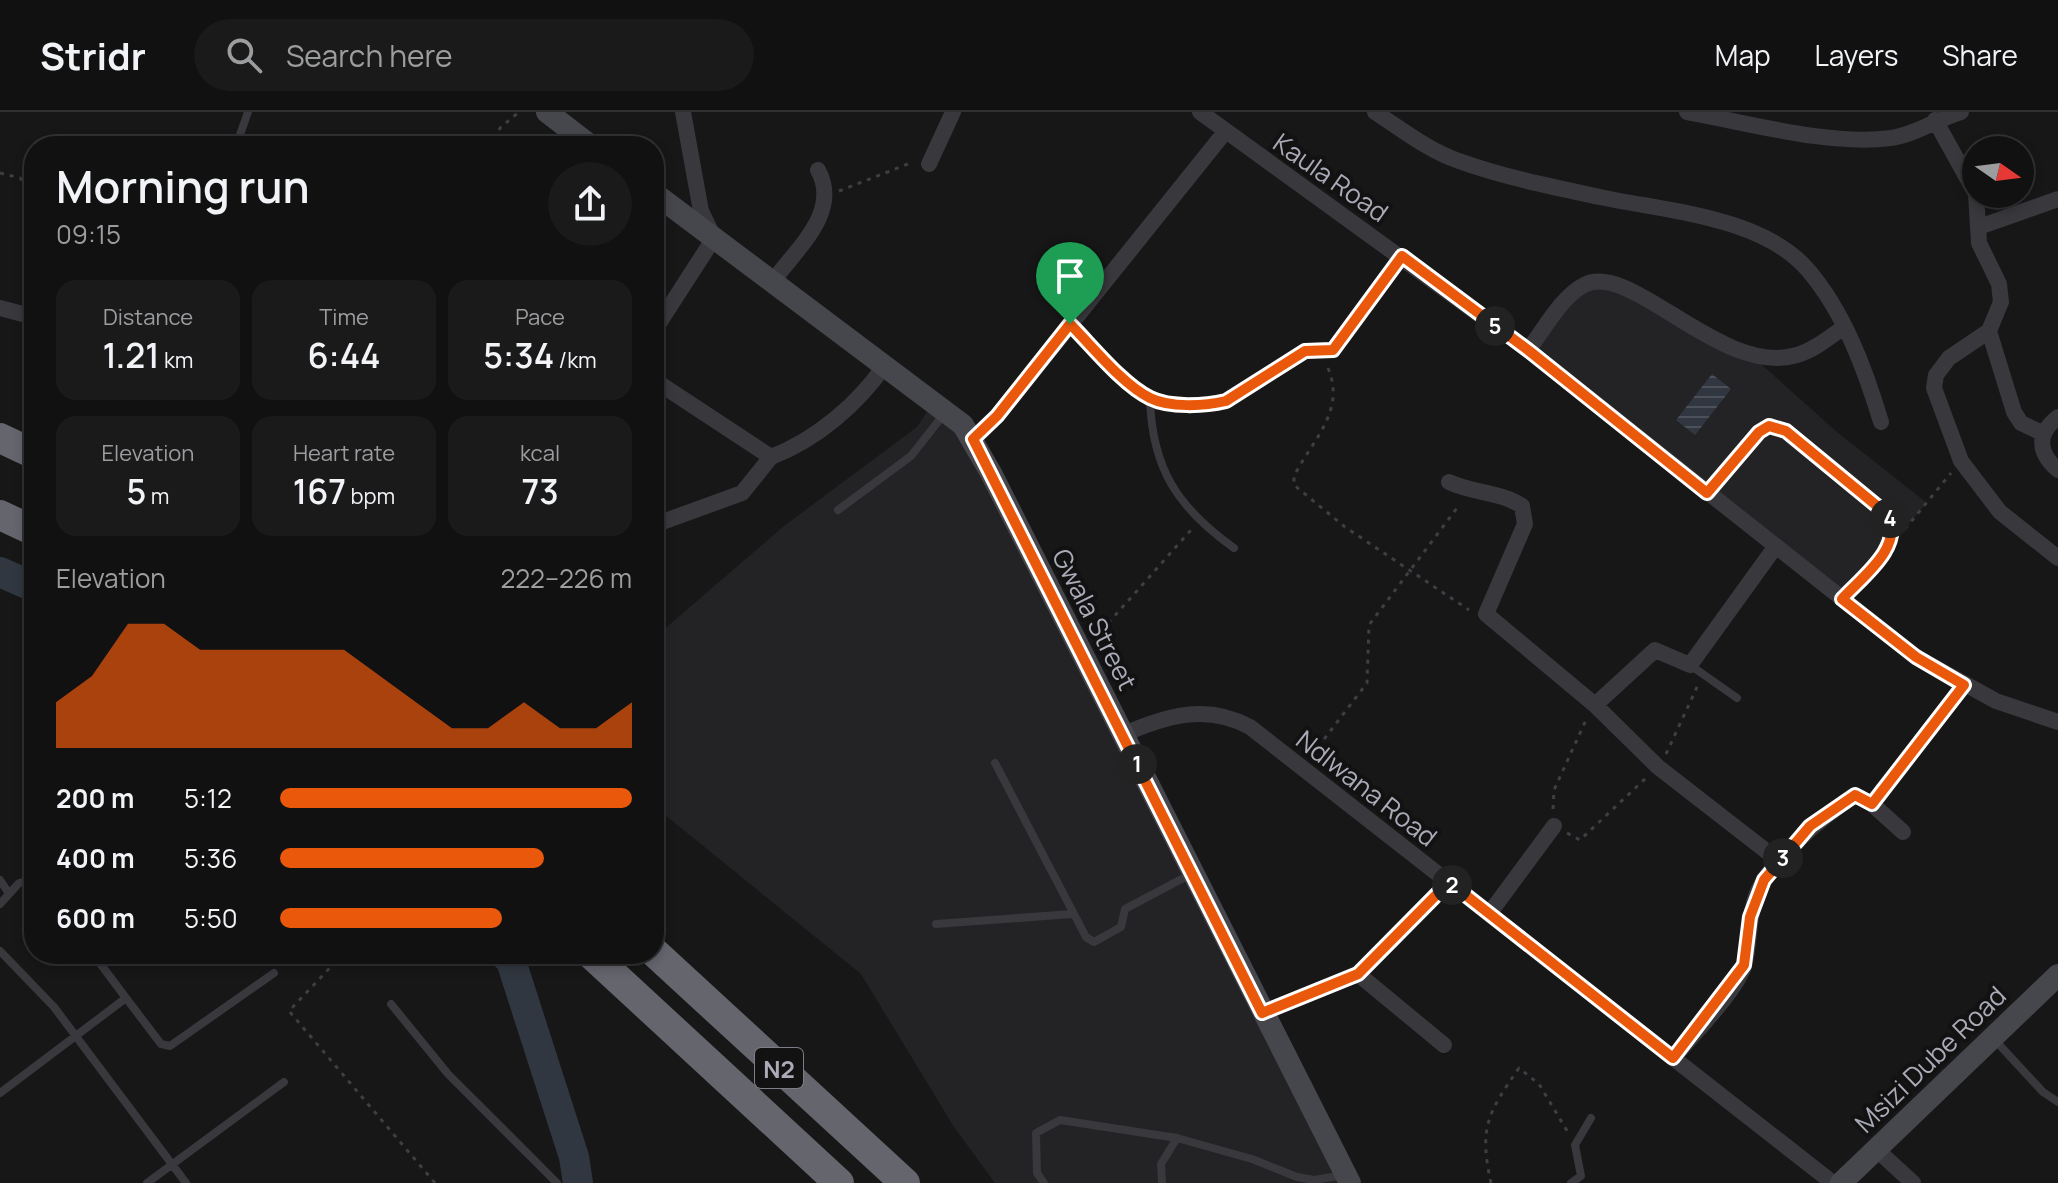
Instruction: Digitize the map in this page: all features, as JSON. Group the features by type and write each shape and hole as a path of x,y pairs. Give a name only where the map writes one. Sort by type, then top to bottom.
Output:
{"highway":[{"path":"0,438 24,449"},
{"path":"0,515 24,526"},
{"name":"N2","path":"664,961 905,1183"},
{"name":"N2","path":"602,964 839,1183"}],"street":[{"path":"547,112 578,136"},
{"path":"664,316 714,238 701,211 683,112"},
{"path":"929,164 953,112"},
{"name":"Kaula Road","path":"1200,112 1528,350 1916,657 1964,685 2023,712 2058,722"},
{"path":"1375,112 1458,161 1598,197 1721,219 1783,251 1807,269 1844,327 1867,376 1881,422"},
{"path":"1687,112 1823,135 1877,139 1905,135 1935,120 1961,112"},
{"path":"1935,120 1976,194 1979,243 2001,293 1989,331 2014,412 2021,423 2044,434"},
{"path":"973,439 997,416 1225,132"},
{"path":"773,281 824,211 827,196 818,170"},
{"path":"1979,227 2058,199"},
{"name":"Gwala Street","path":"664,200 947,411 973,439 1347,1179"},
{"path":"1070,324 1118,373 1150,398 1189,404 1226,401 1305,351 1324,353 1333,350 1402,256"},
{"path":"1528,350 1564,304 1583,286 1597,281 1620,286 1715,343 1777,359 1797,355 1844,327"},
{"path":"0,308 24,314"},
{"path":"1989,331 1949,358 1933,382 1961,461 2000,512 2058,558"},
{"path":"664,521 742,493 771,457 791,450 842,413 885,365"},
{"path":"664,387 771,457"},
{"path":"2058,417 2044,434 2041,445 2044,458 2058,470"},
{"path":"1449,482 1469,491 1514,500 1522,506 1526,519 1486,614 1595,705 1658,767 1779,861"},
{"path":"1595,705 1655,650 1690,665 1776,546"},
{"name":"Ndlwana Road","path":"1122,735 1180,714 1215,714 1250,727 1833,1183"},
{"path":"1673,1058 1744,965 1756,895 1779,861 1796,847 1810,826 1855,795 1872,804 1903,832"},
{"path":"1489,914 1554,826"},
{"path":"1262,1013 1358,974 1449,882"},
{"path":"1358,974 1444,1045"},
{"name":"Msizi Dube Road","path":"1841,1183 2057,979"},
{"path":"1876,1149 1913,1183"}],"lane":[{"path":"240,136 248,112"},
{"path":"1150,398 1151,428 1173,492 1199,521 1234,548"},
{"path":"838,510 911,456 947,411"},
{"path":"1707,493 1759,432 1769,426 1778,426 1888,515 1893,531 1889,546 1842,599"},
{"path":"1690,665 1737,698"},
{"path":"995,763 1072,914 1086,937 1094,942 1121,927 1125,909 1192,873"},
{"path":"0,880 8,892"},
{"path":"0,904 8,892 24,881"},
{"path":"936,924 1072,914"},
{"path":"0,951 54,1007 186,1183"},
{"path":"100,964 161,1044 170,1046 274,973"},
{"path":"0,1093 126,998"},
{"path":"391,1004 458,1085 557,1183"},
{"path":"1993,1038 2043,1092 2058,1102"},
{"path":"147,1183 173,1167 284,1082"},
{"path":"1571,1183 1581,1176 1575,1145 1591,1118"},
{"path":"1044,1183 1037,1173 1036,1133 1060,1120 1177,1138 1252,1159 1297,1177 1347,1179"},
{"path":"1162,1183 1161,1164 1177,1138"}],"path":[{"path":"494,136 519,112"},
{"path":"827,196 901,165"},
{"path":"0,173 24,182"},
{"path":"1324,353 1336,391 1332,409 1294,476 1294,485 1345,527 1475,613 1486,614"},
{"path":"1889,546 1961,461"},
{"path":"1303,767 1367,683 1369,625 1469,491"},
{"path":"1074,641 1090,643 1199,521"},
{"path":"1872,804 1964,685"},
{"path":"1554,826 1554,790 1595,705"},
{"path":"334,964 289,1011 435,1183"},
{"path":"1491,1183 1484,1152 1486,1126 1519,1068 1539,1084 1575,1145"}],"shaded area":[{"path":"1597,283 1751,355 1837,432 1927,503 1842,600 1528,351 1564,306"},
{"path":"1712,374 1731,389 1695,435 1676,420"},
{"path":"934,401 947,411 1349,1183 995,1183 954,1127 861,974 664,814 664,629 784,526 917,427"}],"waterway":[{"path":"0,572 24,583"},
{"path":"512,964 574,1157 578,1183"}],"route":[{"path":"1402,256 1528,350 1707,493 1759,432 1769,426 1778,426 1786,431 1888,515 1892,523 1889,546 1842,599 1916,657 1964,685 1872,804 1855,795 1810,826 1796,847 1779,861 1764,880 1750,917 1744,965 1736,980 1673,1058 1449,882 1358,974 1262,1013 973,439 997,416 1070,324 1118,373 1150,398 1212,404 1226,401 1263,380 1305,351 1324,353 1333,350 1402,256"}]}
